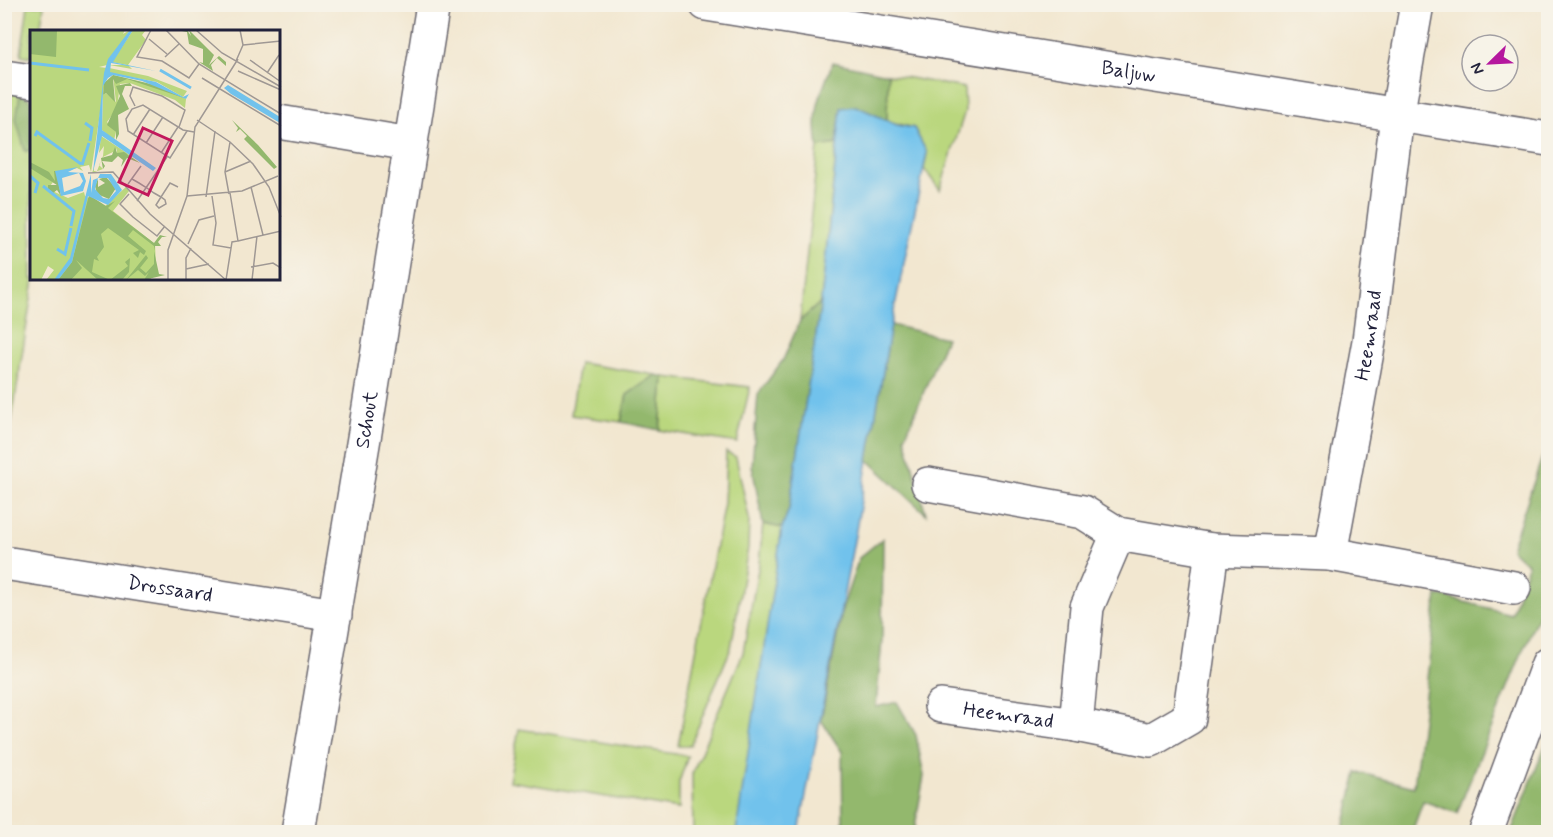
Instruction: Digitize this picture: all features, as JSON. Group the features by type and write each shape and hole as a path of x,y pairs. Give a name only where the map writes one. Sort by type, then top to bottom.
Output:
{"street":[{"name":"Schout","path":"298,832 433,4"},
{"name":"Baljuw","path":"706,4 1548,139"},
{"name":"Heemraad","path":"1330,554 1369,341 1397,116 1417,4"},
{"path":"4,77 30,81"},
{"path":"280,122 410,144"},
{"path":"928,484 1083,512 1118,534 1212,550 1330,554 1514,588"},
{"name":"Heemraad","path":"1076,726 1087,607 1118,534"},
{"name":"Heemraad","path":"941,706 1076,726 1151,740 1189,718 1212,550"},
{"name":"Drossaard","path":"4,563 335,615"},
{"path":"1486,832 1548,664"}],"green space":[{"path":"28,5 44,5 40,30 30,30 30,57 21,55"},
{"path":"833,62 888,74 887,121 841,108 837,144 818,147 817,113 821,94"},
{"path":"888,74 964,88 965,111 940,190 924,169 927,153 914,128 887,121"},
{"path":"5,92 20,94 26,151 30,150 30,280 34,280 5,463"},
{"path":"20,94 30,99 30,150 25,151 16,119"},
{"path":"837,144 821,302 800,321 818,147"},
{"path":"821,302 789,509 782,528 763,524 752,466 758,394 783,360 800,321"},
{"path":"891,325 946,338 905,437 926,514 868,460"},
{"path":"579,363 656,375 627,395 621,422 571,415"},
{"path":"656,375 664,377 660,430 621,422 627,395"},
{"path":"664,377 750,387 737,443 660,430"},
{"path":"1548,440 1548,594 1457,813 1423,801 1412,832 1343,832 1357,772 1414,787 1437,595 1511,614 1528,565 1511,549"},
{"path":"726,452 736,457 749,518 748,548 731,648 690,746 678,746 724,503"},
{"path":"763,524 782,528 737,832 693,832 692,774 743,653 759,564"},
{"path":"883,538 882,641 876,707 897,702 916,735 924,776 914,832 843,832 842,752 821,720 843,606 859,558"},
{"path":"519,729 688,756 679,782 679,809 509,781"},
{"path":"1548,738 1548,832 1511,832 1545,746"}],"water":[{"path":"856,106 897,125 914,128 927,153 891,325 856,530 799,832 736,832 782,528 789,509 821,302 841,108"}]}
